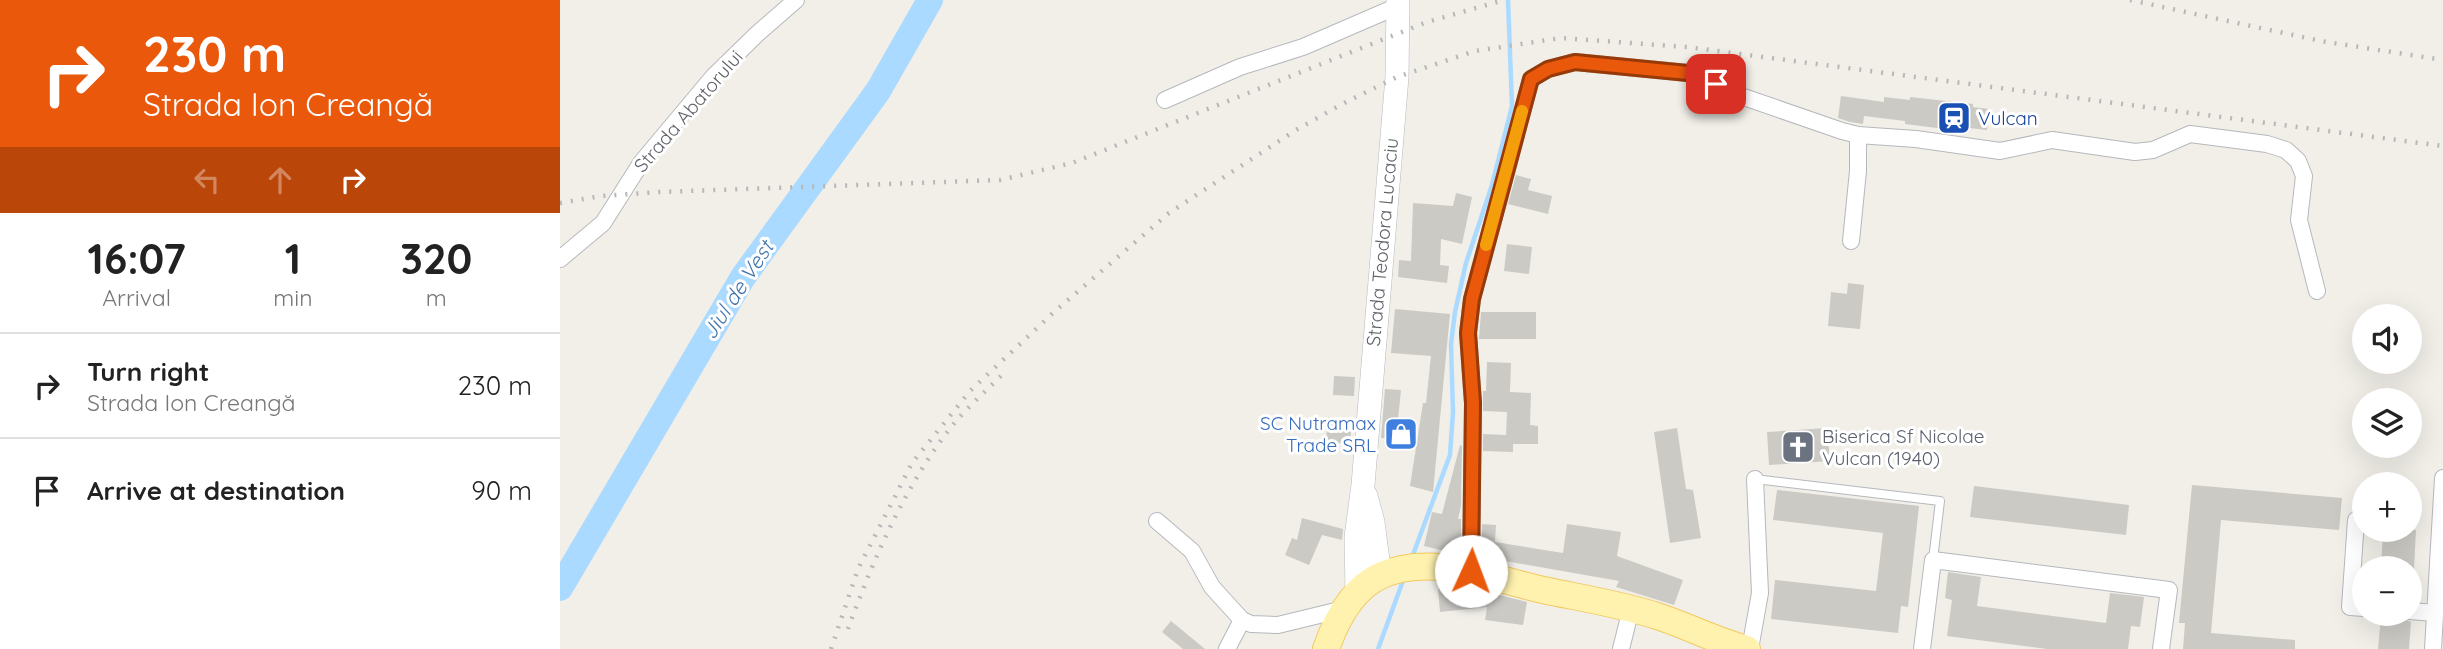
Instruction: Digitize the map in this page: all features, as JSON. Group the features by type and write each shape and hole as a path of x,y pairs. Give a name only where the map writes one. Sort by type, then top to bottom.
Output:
{"main road":[{"name":"Strada Teodora Lucaciu","path":"1350,601 1363,485 1396,77 1398,3"},
{"name":"Strada Teodora Lucaciu","path":"1363,485 1373,522 1399,570"},
{"path":"1326,649 1350,601 1399,570 1471,571 1514,584 1657,616 1739,648"}],"street":[{"name":"Strada Abatorului","path":"560,259 603,223 640,163 713,77 796,0"},
{"path":"1165,100 1240,67 1303,47 1398,3"},
{"path":"1471,571 1473,403 1468,333 1472,299 1531,79 1548,69 1575,62 1698,74 1735,94 1858,135 1916,139 2000,151 2052,140 2135,152 2153,150 2190,134 2267,144 2286,150 2298,161 2304,176 2299,220 2317,291"},
{"path":"1851,242 1858,171 1858,135"},
{"path":"1739,648 1760,593 1755,478"},
{"path":"2433,649 2443,478"},
{"path":"1157,521 1192,551 1212,587 1242,620 1251,624 1278,625 1350,601"},
{"path":"1922,649 1933,560 2169,590 2161,649"},
{"path":"2352,578 2352,607"},
{"path":"1622,649 1631,609"},
{"path":"2422,612 2435,613"},
{"path":"1227,649 1242,620"}],"lane":[{"path":"1755,478 1940,501 1933,560"}],"building":[{"path":"1841,96 1884,102 1884,97 1910,100 1910,97 1973,104 1973,107 1989,109 1987,130 1969,128 1969,132 1864,116 1863,124 1850,122 1838,118"},
{"path":"1516,175 1531,179 1528,190 1552,196 1548,214 1508,204"},
{"path":"1456,193 1472,197 1462,244 1441,239 1440,265 1449,266 1447,283 1398,277 1399,260 1411,261 1413,203 1453,206"},
{"path":"1507,244 1532,247 1529,274 1504,271"},
{"path":"1848,283 1864,285 1860,329 1828,326 1831,292 1847,294"},
{"path":"1395,309 1450,314 1433,492 1410,486 1423,403 1426,403 1431,356 1391,353"},
{"path":"1481,312 1536,312 1536,339 1479,339"},
{"path":"1487,362 1511,363 1510,392 1531,393 1530,425 1538,426 1538,444 1513,444 1513,452 1483,451 1483,434 1506,435 1507,412 1483,411"},
{"path":"1334,376 1355,377 1354,396 1333,395"},
{"path":"1385,389 1401,390 1396,439 1381,438"},
{"path":"1328,417 1352,419 1350,444 1326,442"},
{"path":"1677,428 1686,489 1693,490 1701,538 1670,543 1654,432"},
{"name":"Biserica Sf Nicolae Vulcan (1940)","path":"1827,428 1830,461 1769,465 1767,432"},
{"path":"1460,445 1461,506 1458,519 1461,519 1461,553 1458,554 1424,546 1432,512 1442,514"},
{"path":"2192,485 2342,498 2339,530 2221,520 2211,633 2295,640 2295,649 2183,649 2185,623 2179,623"},
{"path":"1974,486 2129,505 2126,535 1970,517"},
{"path":"1777,490 1919,506 1908,607 1901,606 1898,633 1771,619 1775,580 1876,591 1883,533 1773,520"},
{"path":"1302,518 1343,529 1342,540 1322,535 1309,565 1285,555 1292,538 1297,540"},
{"path":"1482,524 1496,525 1495,542 1563,553 1567,524 1621,532 1617,556 1683,580 1674,605 1616,587 1619,581 1482,557"},
{"path":"2382,542 2415,542 2415,556 2382,556"},
{"path":"1948,572 1981,577 1977,606 2106,623 2110,593 2144,597 2140,627 2131,626 2128,649 2047,649 1947,636 1952,600 1945,598"},
{"path":"1464,586 1527,602 1523,625 1485,620 1487,607 1440,612 1438,589"},
{"path":"1171,621 1205,649 1183,649 1162,632"},
{"path":"2380,626 2411,626 2409,649 2378,649"}],"waterway":[{"name":"Jiul de Vest","path":"560,588 743,277 878,91 930,0"},
{"path":"1411,560 1450,455 1453,412 1451,344 1455,312 1466,263 1492,185 1512,106 1508,0"},
{"path":"1378,649 1404,578"}],"railway":[{"path":"560,203 601,196 659,192 1000,180 1072,163 1427,22 1504,0"},
{"path":"2130,0 2321,41 2443,60"},
{"path":"831,649 858,569 912,463 970,391 1054,312 1169,213 1296,130 1397,77 1475,51 1561,38 1687,47 2443,146"},
{"path":"848,629 893,520 922,469 956,421 1005,372"}],"slow traffic":[{"path":"1486,245 1522,111"}],"place":[{"name":"Vulcan","path":"1954,118"},
{"name":"SC Nutramax Trade SRL","path":"1401,434"},
{"name":"Biserica Sf Nicolae Vulcan (1940)","path":"1798,447"}],"route":[{"path":"1471,571 1473,403 1468,333 1472,299 1531,79 1548,69 1575,62 1698,74 1716,84"}]}
